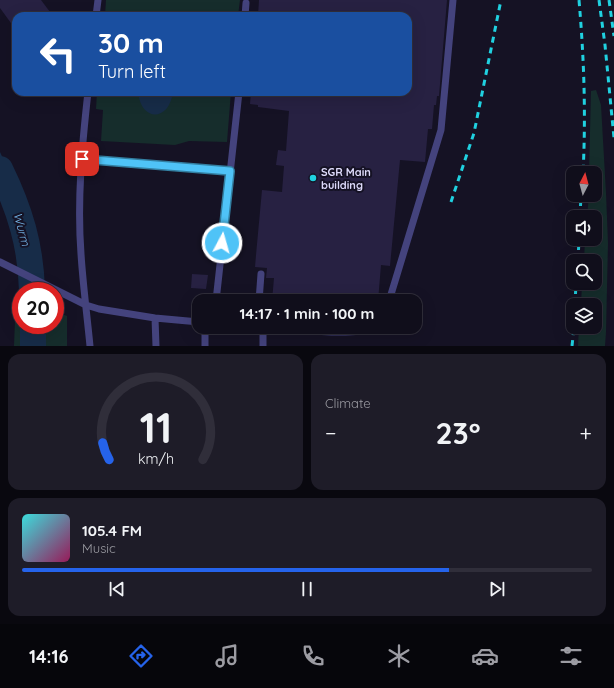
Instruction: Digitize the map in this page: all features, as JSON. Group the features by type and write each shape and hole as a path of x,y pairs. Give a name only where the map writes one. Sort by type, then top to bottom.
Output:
{"lane":[{"path":"96,12 98,0"},
{"path":"391,294 441,130 453,0"},
{"path":"245,12 246,3"},
{"path":"88,96 82,159 81,254 90,346"},
{"path":"217,294 239,96"},
{"path":"82,159 230,171"},
{"path":"0,262 86,305 99,309 155,318 192,321"},
{"path":"260,294 262,274"},
{"path":"155,318 156,346"},
{"path":"205,334 205,346"},
{"path":"263,334 263,346"}],"green space":[{"path":"106,0 240,0 238,12 105,12"},
{"path":"596,90 601,105 606,193 608,243 605,346 578,346 579,334 602,334 602,298 581,298 582,290 602,290 602,254 584,254 585,246 602,246 602,210 588,210 588,202 602,202 602,166 589,166 591,91"},
{"path":"97,96 231,96 227,142 189,141 175,145 101,141 103,110 96,109"},
{"path":"64,315 67,316 67,346 14,346 14,334 64,334"}],"water":[{"path":"139,96 172,96 166,109 161,113 149,113 144,109"},
{"path":"0,152 21,198 28,226 33,257 15,248 12,229 0,192"}],"building":[{"path":"0,0 41,0 50,12 12,12 12,24 0,8"},
{"path":"259,0 447,0 439,96 437,96 436,105 434,105 432,129 428,129 425,162 400,160 390,266 381,265 379,294 273,294 274,278 266,278 267,268 255,267 256,255 262,190 282,192 284,166 276,165 278,150 286,151 289,111 258,107 258,105 250,104 251,96 412,96 412,12 258,12"},
{"path":"192,274 208,275 206,289 191,288"}],"waterway":[{"name":"Wurm","path":"0,169 19,214 23,228 27,243 31,282"},
{"name":"Wurm","path":"33,334 33,346"}],"railway":[{"path":"451,202 474,133 501,0"},
{"path":"579,0 584,86 583,166"},
{"path":"599,0 614,138"},
{"path":"609,0 614,36"},
{"path":"580,210 581,202"},
{"path":"578,254 579,246"},
{"path":"575,298 576,290"},
{"path":"572,346 573,334"}],"place":[{"name":"SGR Main building","path":"313,178"}],"route":[{"path":"82,159 230,171 222,243"}]}
